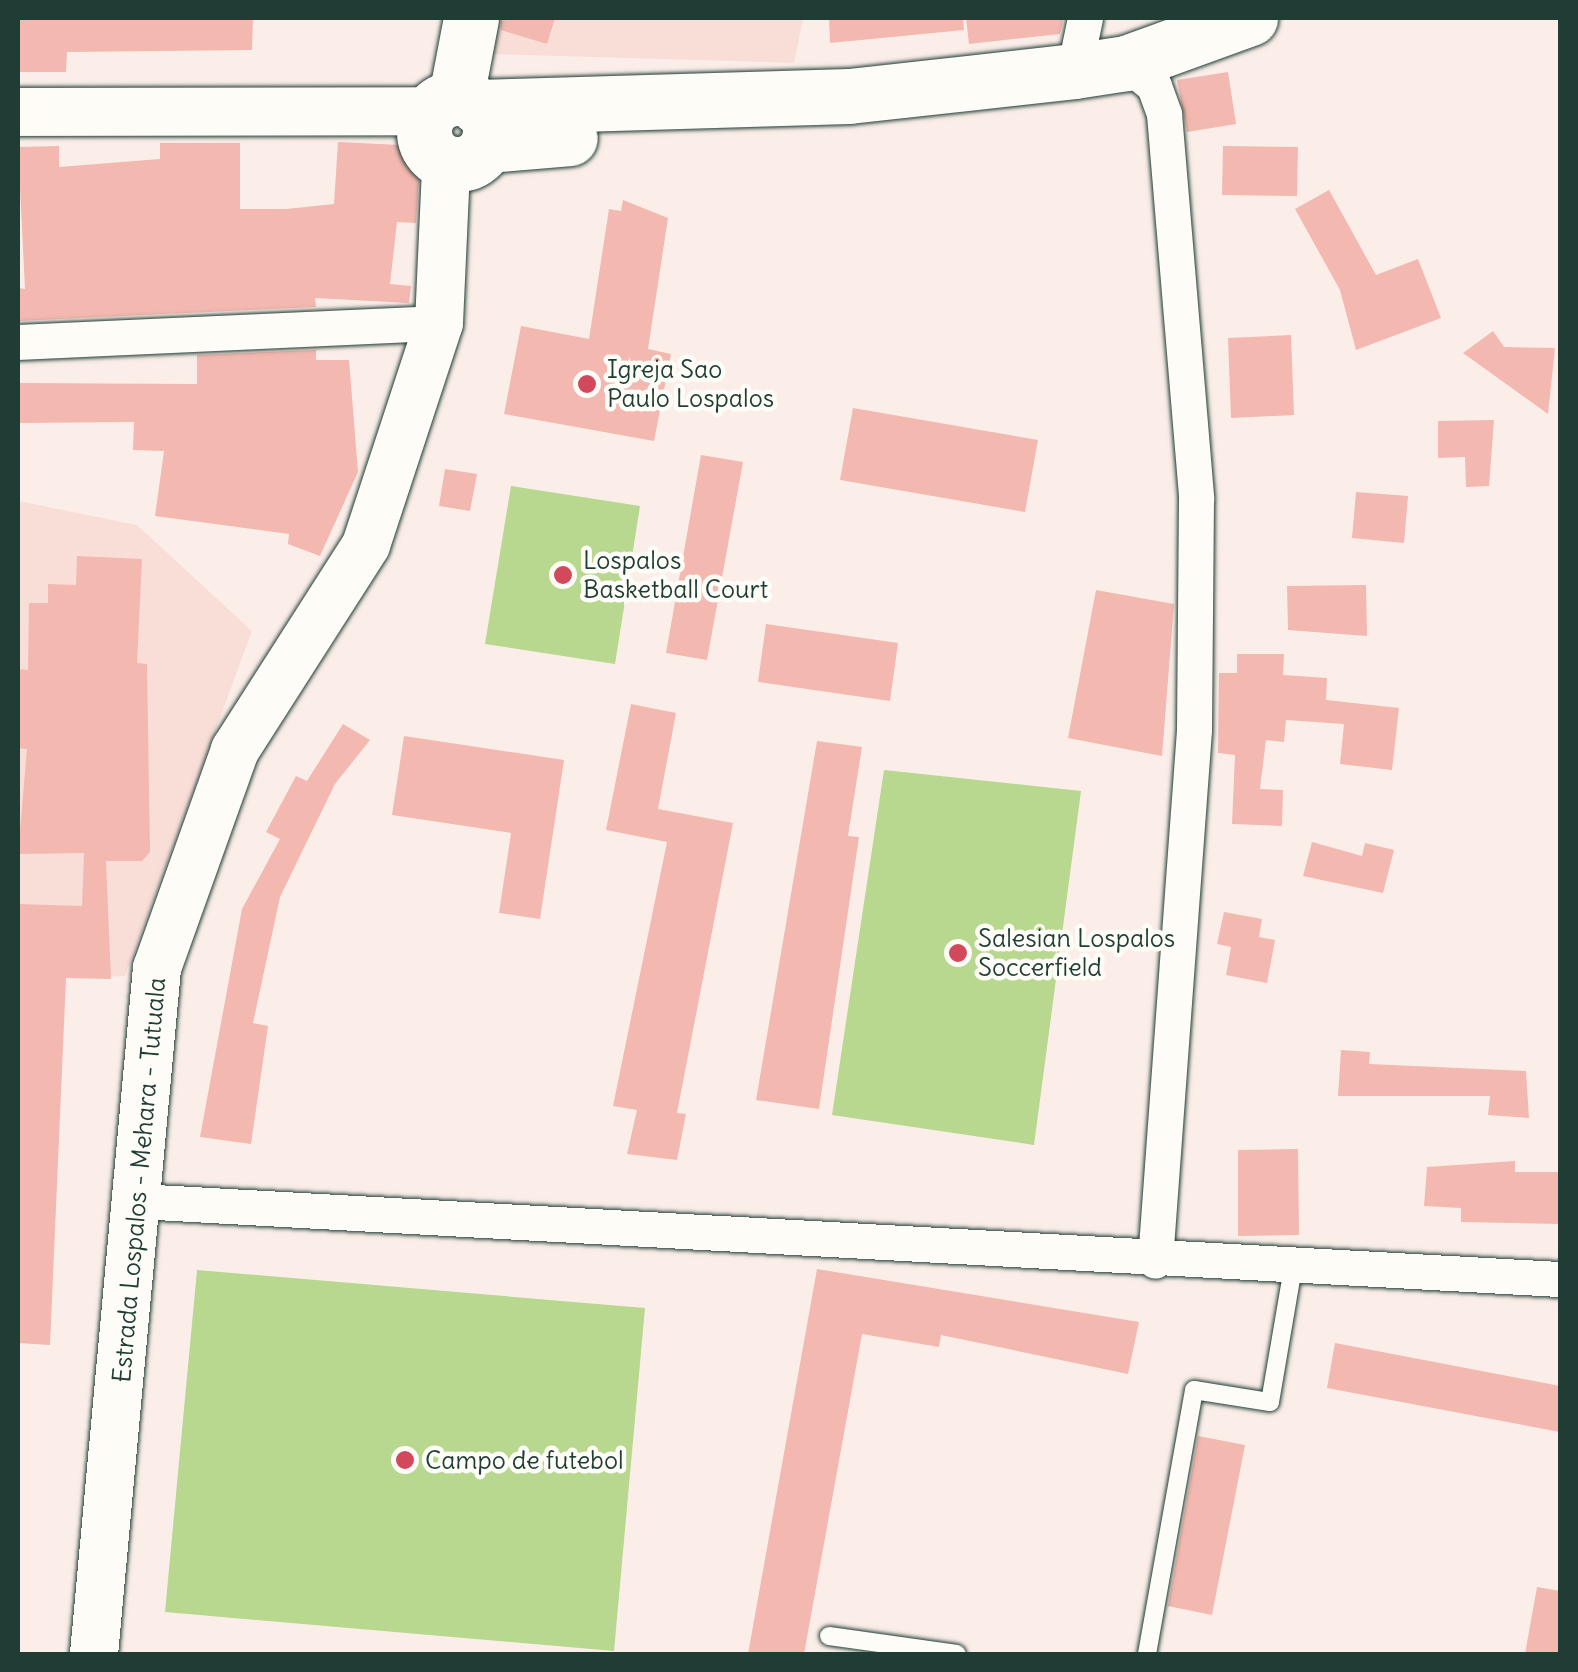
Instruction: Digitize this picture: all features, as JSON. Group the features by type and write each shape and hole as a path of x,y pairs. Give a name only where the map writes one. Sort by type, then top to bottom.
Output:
{"main road":[{"path":"453,126 471,18"},
{"path":"18,128 453,126 849,96 1100,67 1250,18"},
{"path":"18,112 453,126"},
{"name":"Estrada Lospalos - Mehara - Tutuala","path":"94,1654 156,968 235,750 366,545 440,324 453,126"}],"street":[{"path":"1085,18 1100,67 1154,86 1164,114 1196,499 1194,730 1155,1261"},
{"path":"18,342 440,324"},
{"path":"137,1201 1155,1261 1560,1280"}],"lane":[{"path":"1147,1654 1194,1390 1270,1402 1293,1268"},
{"path":"829,1636 957,1654"}],"shaded area":[{"path":"484,18 803,18 794,63 490,54"},
{"path":"18,501 137,525 252,631 125,976 18,980"}],"green space":[{"name":"Lospalos Basketball Court","path":"511,486 640,506 615,664 485,644"},
{"name":"Salesian Lospalos Soccerfield","path":"884,770 1081,791 1034,1145 832,1115"},
{"name":"Campo de futebol","path":"197,1270 645,1308 614,1651 165,1612"}],"building":[{"path":"18,18 253,18 252,50 67,52 66,72 18,72"},
{"path":"501,18 555,18 547,44 501,30"},
{"path":"829,18 963,18 964,30 830,43"},
{"path":"966,18 1063,21 1060,34 969,44"},
{"path":"1228,72 1236,124 1187,132 1177,80"},
{"path":"338,142 421,146 416,223 397,222 390,284 411,286 409,303 315,298 316,307 18,321 18,288 25,289 18,147 59,146 59,167 160,159 160,143 240,143 240,209 286,209 334,204"},
{"path":"1223,146 1298,147 1297,196 1222,195"},
{"path":"1329,190 1376,275 1418,259 1441,318 1356,350 1340,290 1295,209"},
{"name":"Igreja Sao Paulo Lospalos","path":"623,200 668,218 648,349 671,354 654,441 504,414 521,326 589,339 609,209 621,211"},
{"path":"1493,331 1504,347 1555,348 1548,414 1463,353"},
{"path":"1291,335 1294,415 1231,418 1228,338"},
{"path":"316,350 316,360 349,360 358,472 320,556 288,544 289,534 155,516 164,451 133,450 134,422 18,423 18,383 197,384 197,355"},
{"path":"853,408 1038,440 1025,512 840,480"},
{"path":"1494,420 1489,486 1466,487 1465,457 1438,458 1438,421"},
{"path":"701,455 743,462 707,660 666,653"},
{"path":"445,469 477,474 470,511 439,506"},
{"path":"1356,492 1408,496 1404,543 1352,538"},
{"path":"77,556 142,559 137,663 147,664 150,852 142,861 106,861 111,979 66,978 50,1345 18,1343 18,904 82,906 84,853 18,854 27,749 18,748 18,669 28,670 29,603 48,603 48,584 76,585"},
{"path":"1366,585 1367,636 1288,630 1287,586"},
{"path":"1096,590 1174,604 1162,756 1068,738"},
{"path":"766,624 898,643 890,701 758,682"},
{"path":"1237,654 1284,654 1283,675 1327,678 1326,700 1399,708 1392,770 1340,764 1344,724 1286,720 1284,742 1266,740 1260,789 1283,790 1282,826 1232,824 1235,755 1218,753 1219,673 1237,673"},
{"path":"631,704 676,713 658,809 733,823 677,1113 686,1114 677,1160 627,1154 637,1110 613,1106 667,842 606,830"},
{"path":"343,724 370,740 335,784 280,897 253,1023 268,1026 251,1144 200,1137 242,909 280,839 266,832 296,776 307,781"},
{"path":"404,736 564,760 540,919 499,913 511,833 392,815"},
{"path":"817,741 862,747 848,836 859,837 819,1109 756,1100"},
{"path":"1312,842 1362,856 1365,843 1394,850 1383,893 1303,876"},
{"path":"1224,912 1262,919 1259,937 1275,940 1267,983 1226,975 1231,947 1217,944"},
{"path":"1341,1050 1370,1052 1369,1064 1526,1071 1529,1118 1488,1115 1490,1096 1338,1096"},
{"path":"1298,1149 1299,1235 1238,1236 1238,1150"},
{"path":"1515,1161 1515,1172 1559,1172 1560,1224 1461,1222 1461,1208 1424,1206 1427,1167"},
{"path":"817,1269 1139,1322 1128,1374 941,1335 939,1347 862,1334 804,1654 748,1654"},
{"path":"1335,1343 1560,1386 1560,1432 1327,1388"},
{"path":"1198,1436 1245,1445 1212,1615 1168,1606"},
{"path":"1537,1587 1560,1591 1560,1654 1525,1654"}],"place":[{"name":"Igreja Sao Paulo Lospalos","path":"587,384"},
{"name":"Lospalos Basketball Court","path":"563,575"},
{"name":"Salesian Lospalos Soccerfield","path":"958,953"},
{"name":"Campo de futebol","path":"405,1460"}]}
